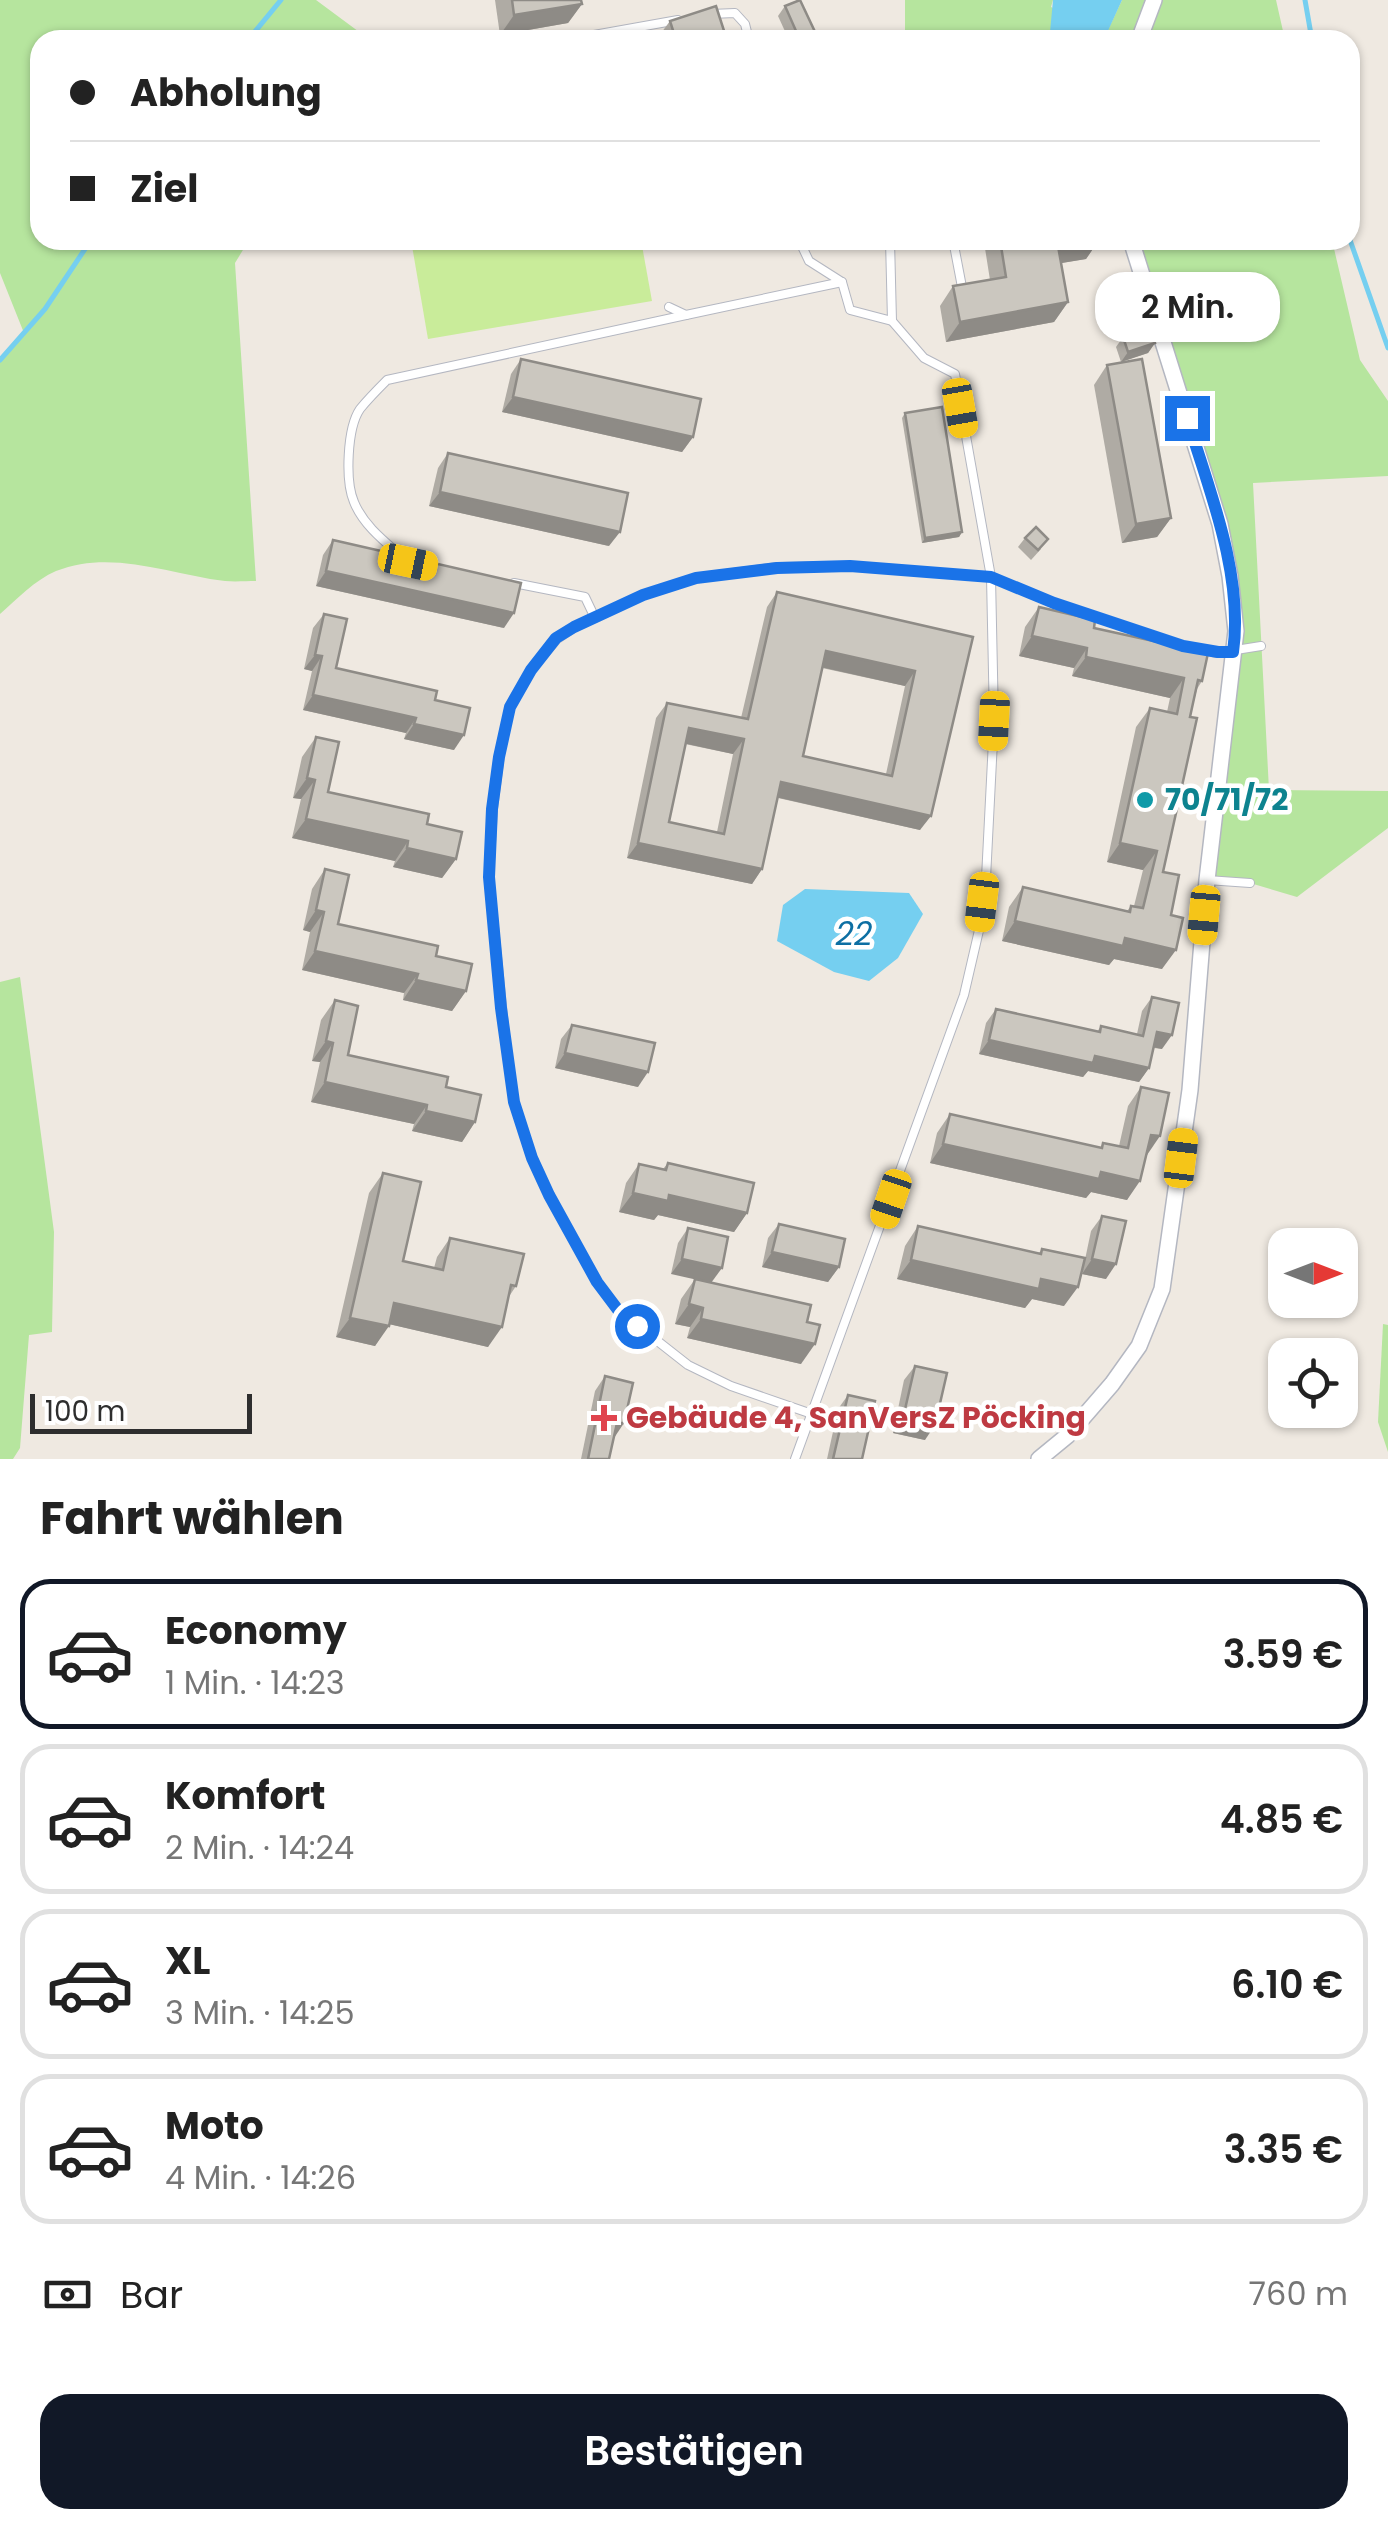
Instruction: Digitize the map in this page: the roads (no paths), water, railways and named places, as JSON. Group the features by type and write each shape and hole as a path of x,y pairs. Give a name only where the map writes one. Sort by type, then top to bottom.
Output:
{"street":[{"path":"1142,30 1154,0"},
{"path":"1039,1459 1068,1436 1112,1384 1138,1346 1162,1289 1190,1090 1207,880 1236,631 1220,524 1134,250"}],"lane":[{"path":"706,14 735,12 746,30"},
{"path":"622,30 690,18"},
{"path":"795,1459 964,995 986,878 994,721 991,577 954,374 924,358 892,322 850,310 842,282 809,261 804,250"},
{"path":"890,250 892,322"},
{"path":"955,250 962,287"},
{"path":"426,565 408,562 372,530 354,502 349,479 350,443 358,413 387,380 842,282"},
{"path":"670,307 686,315"},
{"path":"812,1414 732,1386 688,1365 618,1310 597,1282 530,1154 514,1102 489,877 499,757 510,707 531,670 556,638 643,595 696,578 777,568 850,566 991,577 1054,603 1183,646 1233,652 1262,646"},
{"path":"496,580 584,598 595,618"},
{"path":"1207,880 1250,883"}],"water":[{"path":"1053,0 1122,0 1108,30 1050,30"},
{"name":"22","path":"805,889 909,893 923,914 898,958 869,981 834,972 777,941 783,905"}],"waterway":[{"path":"256,30 281,0"},
{"path":"1305,0 1310,30"},
{"path":"0,360 45,309 84,250"},
{"path":"1354,250 1388,348"}],"place":[{"name":"70/71/72","path":"1145,800"},
{"name":"Gebäude 4, SanVersZ Pöcking","path":"604,1418"}]}
